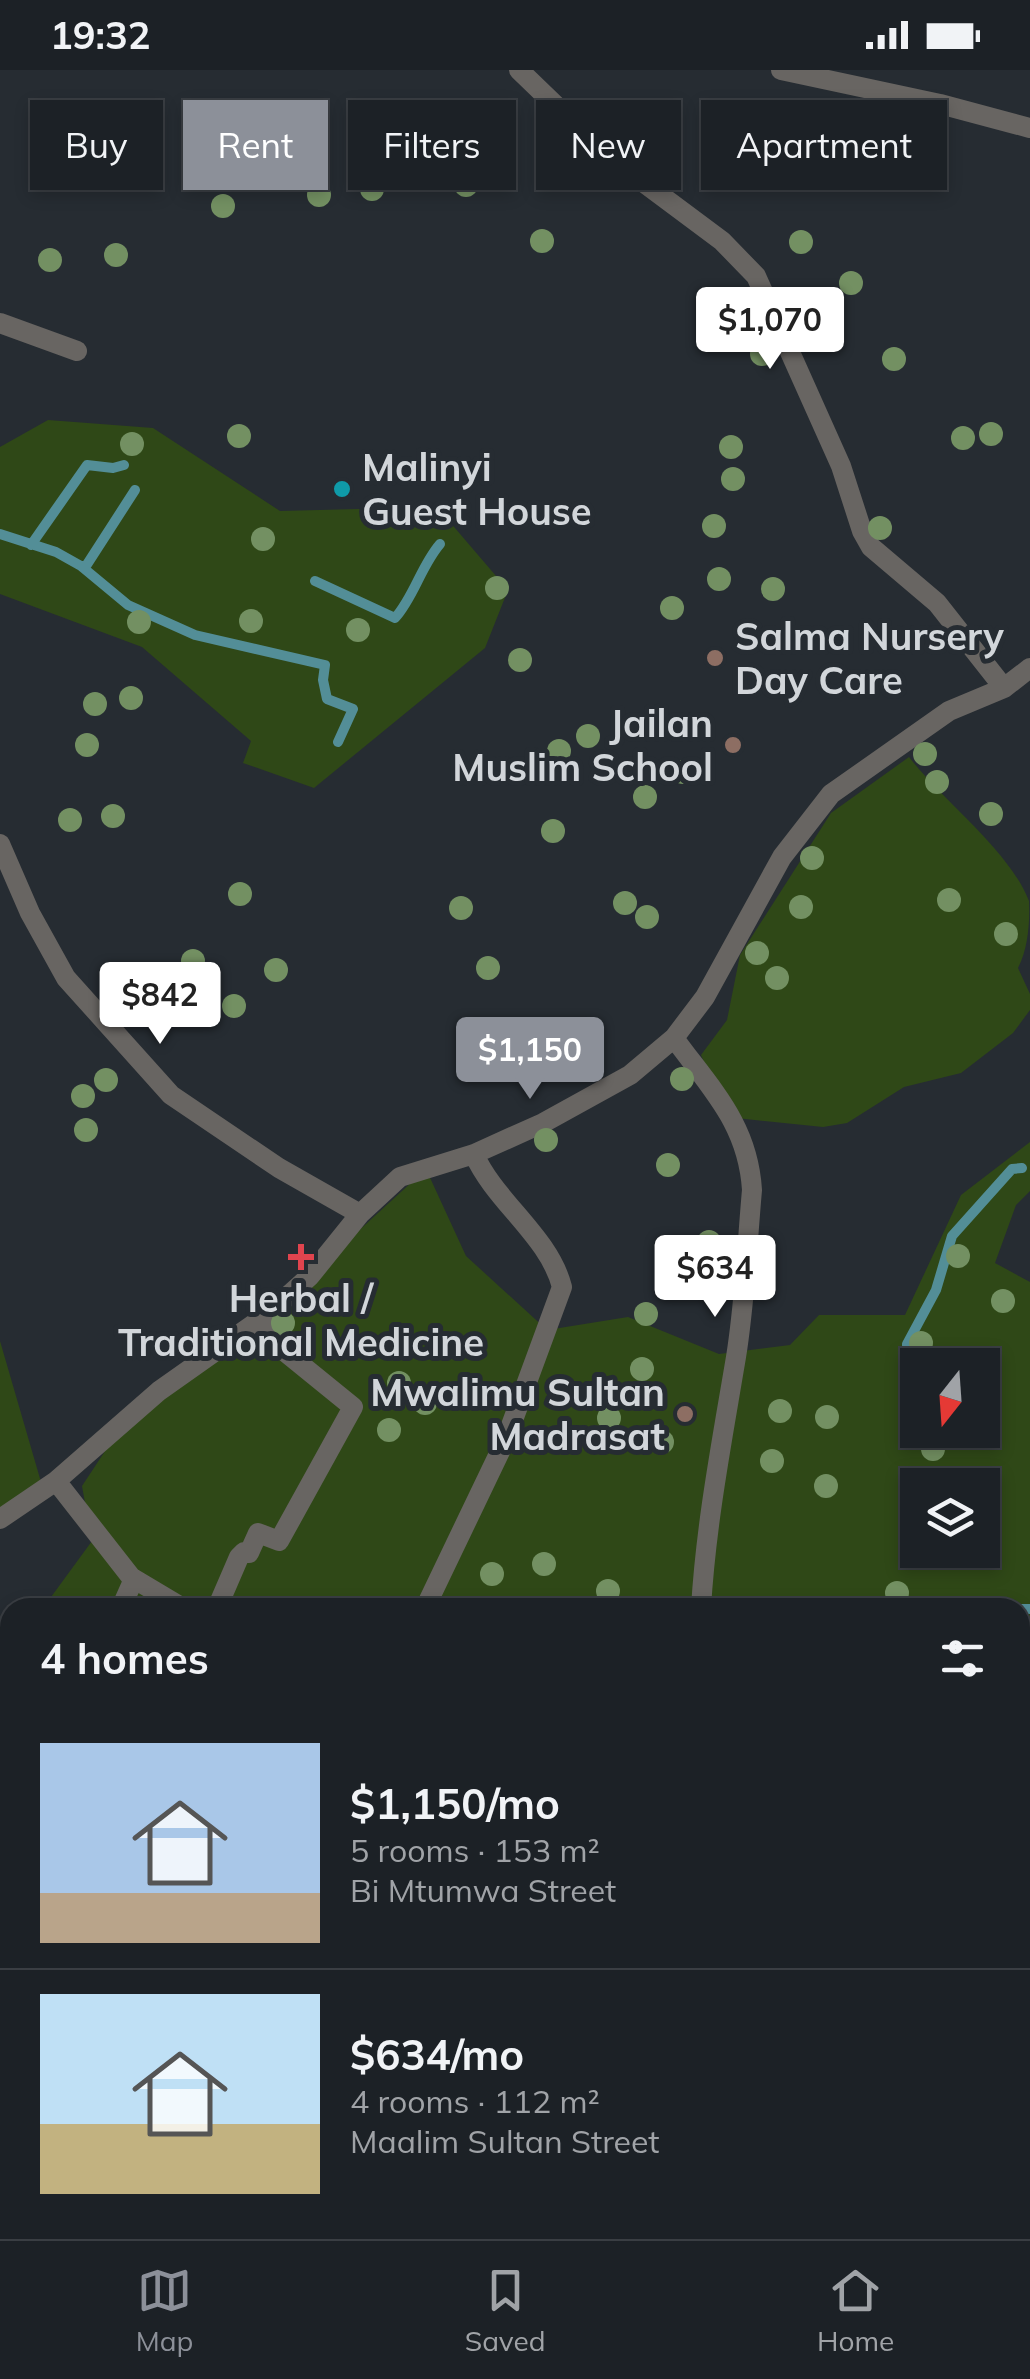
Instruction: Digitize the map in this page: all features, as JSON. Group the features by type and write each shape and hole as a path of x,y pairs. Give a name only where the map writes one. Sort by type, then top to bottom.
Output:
{"street":[{"path":"518,70 608,156 722,241 756,276 841,466 862,531 871,546 937,603 1004,688"},
{"path":"781,70 1030,128"},
{"path":"0,323 77,352"},
{"path":"0,1519 56,1481 159,1391 268,1314 310,1276 360,1214 400,1178 474,1154 543,1124 630,1076 674,1038 705,997 782,857 831,794 949,712 1004,688 1030,668"},
{"path":"0,844 30,913 66,978 171,1095 279,1168 360,1214"},
{"path":"674,1038 741,1133 752,1190 736,1356 704,1556 702,1598"},
{"path":"430,1598 506,1439 562,1287 538,1244 485,1176 474,1154"},
{"path":"221,1598 239,1558 248,1553 258,1534 278,1541 353,1406 273,1342 268,1314"},
{"path":"56,1481 131,1578 166,1598"},
{"path":"125,1598 131,1578"}],"green space":[{"path":"48,420 153,428 280,511 437,507 508,590 485,648 314,788 243,763 251,741 142,647 0,594 0,447"},
{"path":"909,757 1020,882 1029,901 1029,918 1018,968 1030,994 1030,1010 1013,1033 961,1073 904,1087 847,1123 823,1127 736,1118 719,1098 701,1055 727,1020 740,955 831,813"},
{"path":"1030,1142 1030,1191 1016,1205 995,1263 1030,1282 1030,1598 50,1598 92,1541 82,1486 113,1439 281,1302 426,1169 466,1256 547,1330 628,1317 719,1354 790,1345 819,1315 905,1315 961,1195"},
{"path":"0,1341 41,1482 0,1513"}],"waterway":[{"path":"31,545 87,465 124,465"},
{"path":"81,566 86,566 135,490"},
{"path":"0,534 56,552 81,566 128,605 195,635 325,665 327,699 353,709 338,742"},
{"path":"315,581 395,618 440,544"},
{"path":"907,1348 936,1290 952,1236 1012,1169 1022,1168"}],"place":[{"name":"Malinyi Guest House","path":"342,489"},
{"name":"Salma Nursery Day Care","path":"715,658"},
{"name":"Jailan Muslim School","path":"733,745"},
{"name":"Herbal / Traditional Medicine","path":"301,1257"},
{"name":"Mwalimu Sultan Madrasat","path":"685,1414"}]}
